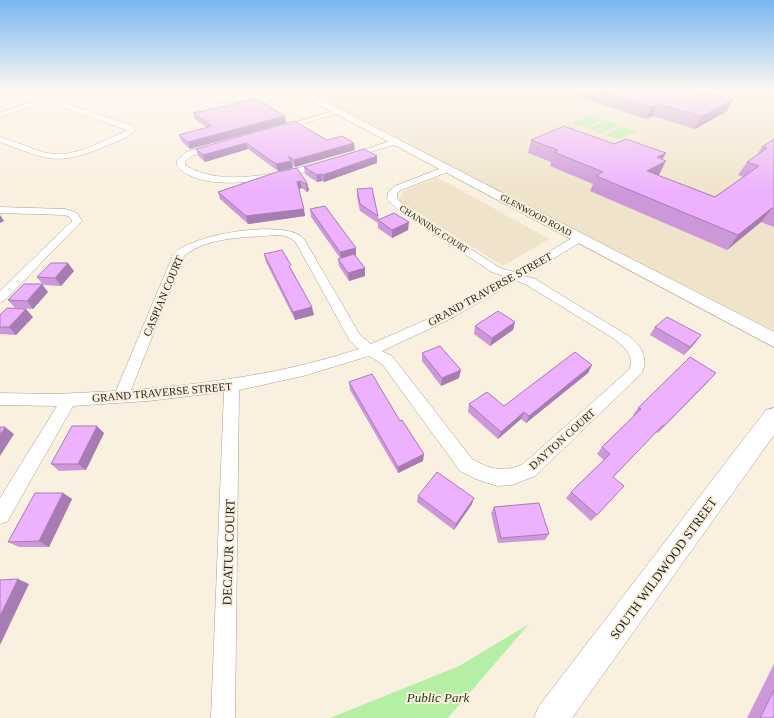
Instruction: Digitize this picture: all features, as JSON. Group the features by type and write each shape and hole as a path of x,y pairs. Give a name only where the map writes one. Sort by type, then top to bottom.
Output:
{"street":[{"path":"0,139 50,156 60,157 75,154 126,135 131,130 128,127 121,125"},
{"path":"271,131 294,125"},
{"name":"GLENWOOD ROAD","path":"361,125 774,340"},
{"path":"226,143 189,154 181,160 181,166 188,172 196,175 241,180 285,174 334,161 394,142"},
{"name":"CHANNING COURT","path":"447,169 398,188 393,192 392,199 401,208 496,270 516,276"},
{"path":"0,210 11,209 70,213 76,217 77,221 0,298"},
{"name":"CASPIAN COURT","path":"121,397 179,255 189,246 202,241 276,232 294,235 299,239 355,338 369,350"},
{"name":"GRAND TRAVERSE STREET","path":"0,399 68,401 121,397 232,386 298,372 394,341 456,310 580,238"},
{"name":"DAYTON COURT","path":"369,350 387,360 466,466 480,474 499,479 515,477 529,470 635,373 639,365 638,356 632,346 621,337 531,282 516,276"},
{"name":"DECATUR COURT","path":"223,718 232,386"},
{"path":"0,515 68,401"},
{"name":"SOUTH WILDWOOD STREET","path":"551,718 774,417"}],"shaded area":[{"path":"369,125 774,125 774,331"},
{"path":"437,177 549,239 503,266 399,201 403,191"}],"green space":[{"path":"577,125 591,125 585,127"},
{"path":"598,125 620,125 601,133 589,128"},
{"path":"624,127 637,131 619,139 605,135"},
{"name":"Public Park","path":"529,624 448,718 330,718 459,666"}],"building":[{"path":"210,125 253,125 188,142 179,135 212,126"},
{"path":"282,125 300,125 327,140 342,136 354,143 294,160 288,156 291,161 276,164 246,143 203,155 196,149"},
{"path":"564,126 614,144 626,139 666,153 657,157 666,161 647,171 715,197 759,166 747,162 767,148 762,147 774,139 774,208 772,208 738,235 596,176 603,172 554,152 558,150 531,140"},
{"path":"364,149 377,156 323,175 317,175 304,167"},
{"path":"297,168 307,183 306,184 300,181 297,182 304,209 246,216 218,192 277,172"},
{"path":"372,188 378,216 360,204 357,189"},
{"path":"325,206 356,248 340,252 310,209"},
{"path":"394,213 409,222 392,230 378,220"},
{"path":"282,250 291,265 289,266 312,307 293,312 264,254"},
{"path":"354,254 365,268 348,273 338,259"},
{"path":"51,263 68,263 55,278 37,277"},
{"path":"24,284 42,284 27,301 8,300"},
{"path":"7,308 26,309 9,327 0,327 0,315"},
{"path":"498,311 515,322 492,338 475,326"},
{"path":"667,317 701,335 690,347 655,327"},
{"path":"440,346 461,370 442,378 422,353"},
{"path":"575,352 592,365 529,416 524,412 501,432 469,404 487,392 504,406"},
{"path":"690,357 716,373 613,477 624,486 597,515 571,492 610,454 602,447 641,409 638,408"},
{"path":"372,374 400,421 402,420 424,454 398,467 349,382"},
{"path":"72,426 97,426 78,464 51,464"},
{"path":"0,427 5,427 0,435"},
{"path":"437,472 474,498 456,524 418,496"},
{"path":"35,493 63,493 39,541 8,542"},
{"path":"539,503 549,534 501,538 494,507"},
{"path":"18,579 0,616 0,580"},
{"path":"774,690 774,718 760,718"}]}
